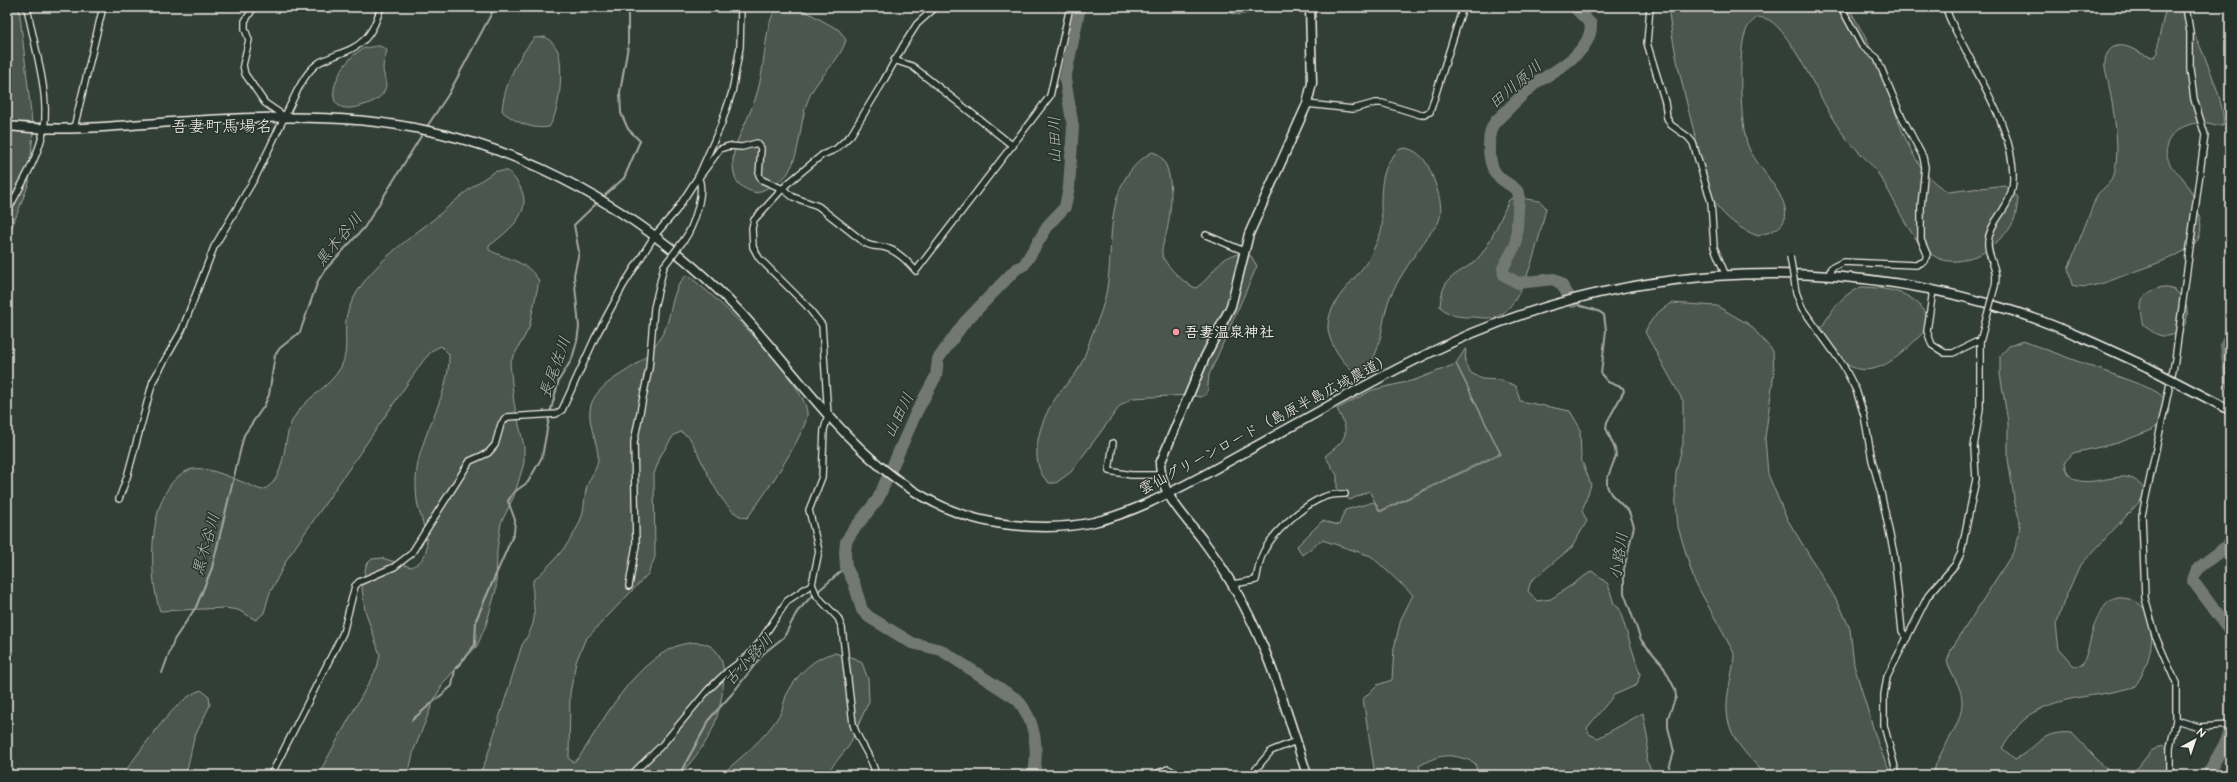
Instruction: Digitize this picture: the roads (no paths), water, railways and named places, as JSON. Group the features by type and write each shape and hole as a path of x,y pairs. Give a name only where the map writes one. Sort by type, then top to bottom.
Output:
{"street":[{"path":"7,212 30,171 44,128 44,98 27,7"},
{"path":"74,128 103,7"},
{"path":"254,7 245,21 245,29 249,40 243,66 245,74 265,103 284,116"},
{"path":"119,498 127,477 153,381 182,330 214,247 256,176 284,116 303,80 310,70 319,63 348,51 363,41 374,26 381,7"},
{"path":"271,775 343,633 355,586 359,582 394,566 411,554 470,461 488,453 495,446 501,424 507,418 556,414 562,410 595,338 652,232 676,211 698,177 721,124 732,92 740,47 741,7"},
{"path":"876,775 871,760 856,734 853,724 842,628 838,618 817,596 813,587 819,551 818,540 810,519 809,510 822,477 824,430 828,416 822,325 806,305 759,258 753,247 752,228 754,220 782,189 816,159 836,149 851,135 884,82 894,60 917,24 936,7"},
{"path":"698,177 705,172 720,150 729,146 742,147 758,143 761,148 760,178 782,189 793,197 818,206 870,246 892,250 902,256 916,271 1046,103 1053,89 1070,7"},
{"path":"1307,775 1265,647 1233,584 1205,543 1167,495 1160,475 1162,456 1205,357 1231,306 1244,251 1252,227 1307,104 1312,83 1310,7"},
{"path":"1307,104 1353,109 1375,103 1382,103 1421,115 1430,112 1463,7"},
{"path":"1650,7 1647,43 1665,102 1667,118 1671,125 1693,142 1710,202 1714,247 1726,276"},
{"path":"1829,276 1831,268 1843,262 1916,265 1925,261 1927,254 1921,240 1921,206 1925,167 1923,157 1900,113 1877,58 1862,46 1841,7"},
{"path":"1898,775 1884,725 1883,707 1887,678 1928,596 1955,565 1960,553 1976,479 1974,447 1980,409 1980,342 1997,276 1988,243 1994,224 2004,211 2010,198 2013,169 2005,135 1996,113 1946,7"},
{"path":"2170,775 2170,748 2176,720 2176,683 2173,672 2155,636 2145,598 2142,515 2175,360 2205,136 2194,99 2190,69 2190,32 2186,7"},
{"path":"894,60 912,66 1013,146"},
{"name":"雲仙グリーンロード（島原半島広域農道）","path":"7,126 74,128 284,116 327,117 388,122 420,128 501,151 580,187 652,232 705,277 740,312 828,416 865,455 906,487 954,512 1005,525 1056,527 1090,523 1124,513 1167,495 1410,363 1475,332 1562,302 1607,292 1726,276 1829,276 1933,290 2012,311 2043,322 2147,367 2230,410"},
{"path":"629,586 636,545 634,442 649,368 654,308 664,266 684,240 694,222 701,188 698,177"},
{"path":"1206,235 1244,251"},
{"path":"1790,256 1796,292 1802,308 1844,365 1856,390 1864,415 1872,460 1881,492 1894,554 1902,631 1907,638"},
{"path":"1933,290 1926,331 1932,345 1945,353 1954,353 1976,342 1980,342"},
{"path":"1112,443 1109,471 1132,475 1160,475"},
{"path":"1233,584 1256,580 1262,554 1270,539 1288,522 1318,499 1325,496 1345,494"},
{"path":"631,775 662,745 708,690 728,671 747,657 760,642 787,600 813,587"},
{"path":"2176,720 2199,728 2229,726"},
{"path":"1250,775 1271,751 1296,741"},
{"path":"1154,775 1168,769 1179,775"}],"waterway":[{"name":"黒木谷川","path":"426,128 448,95 495,7"},
{"name":"長尾佐川","path":"602,198 624,178 640,141 628,129 621,113 620,92 628,46 628,7"},
{"name":"山田川","path":"1034,775 1036,755 1032,726 1029,717 1018,700 941,650 912,643 869,617 862,610 854,583 846,567 845,553 846,542 851,533 878,499 916,413 936,376 938,359 964,323 1016,269 1024,265 1049,224 1065,207 1069,187 1073,127 1065,79 1080,7"},
{"name":"田川原川","path":"1573,302 1561,284 1554,279 1518,283 1504,275 1503,268 1516,244 1519,193 1515,188 1501,179 1495,172 1490,158 1489,142 1492,127 1495,122 1531,87 1571,59 1586,43 1590,34 1591,24 1574,7"},
{"name":"黒木谷川","path":"162,673 174,640 196,607 212,568 244,435 264,406 269,395 275,355 280,348 300,332 318,281 325,270 364,228 423,133"},
{"name":"長尾佐川","path":"412,720 452,686 455,669 475,645 476,620 514,533 515,520 508,501 513,493 528,482 542,457 550,413 559,380 572,359 577,341 579,327 574,275 579,252 574,225 599,201"},
{"name":"小路川","path":"1573,302 1581,306 1597,310 1604,315 1606,330 1601,374 1608,382 1623,388 1624,391 1607,422 1606,428 1615,449 1616,456 1607,479 1607,486 1611,494 1629,512 1634,526 1624,569 1624,593 1641,640 1662,664 1675,689 1676,697 1668,717 1668,727 1674,752 1667,775"},
{"path":"2230,335 2226,345 2230,383"},
{"path":"2230,541 2226,547 2203,564 2195,574 2193,581 2230,631"},
{"name":"古小路川","path":"679,775 711,717 732,694 764,653 784,637 797,612 809,599 846,567"},
{"path":"2207,775 2227,740 2230,731"}],"place":[{"name":"吾妻温泉神社","path":"1176,332"}],"district":[{"name":"吾妻町馬場名","path":"222,126"}]}
